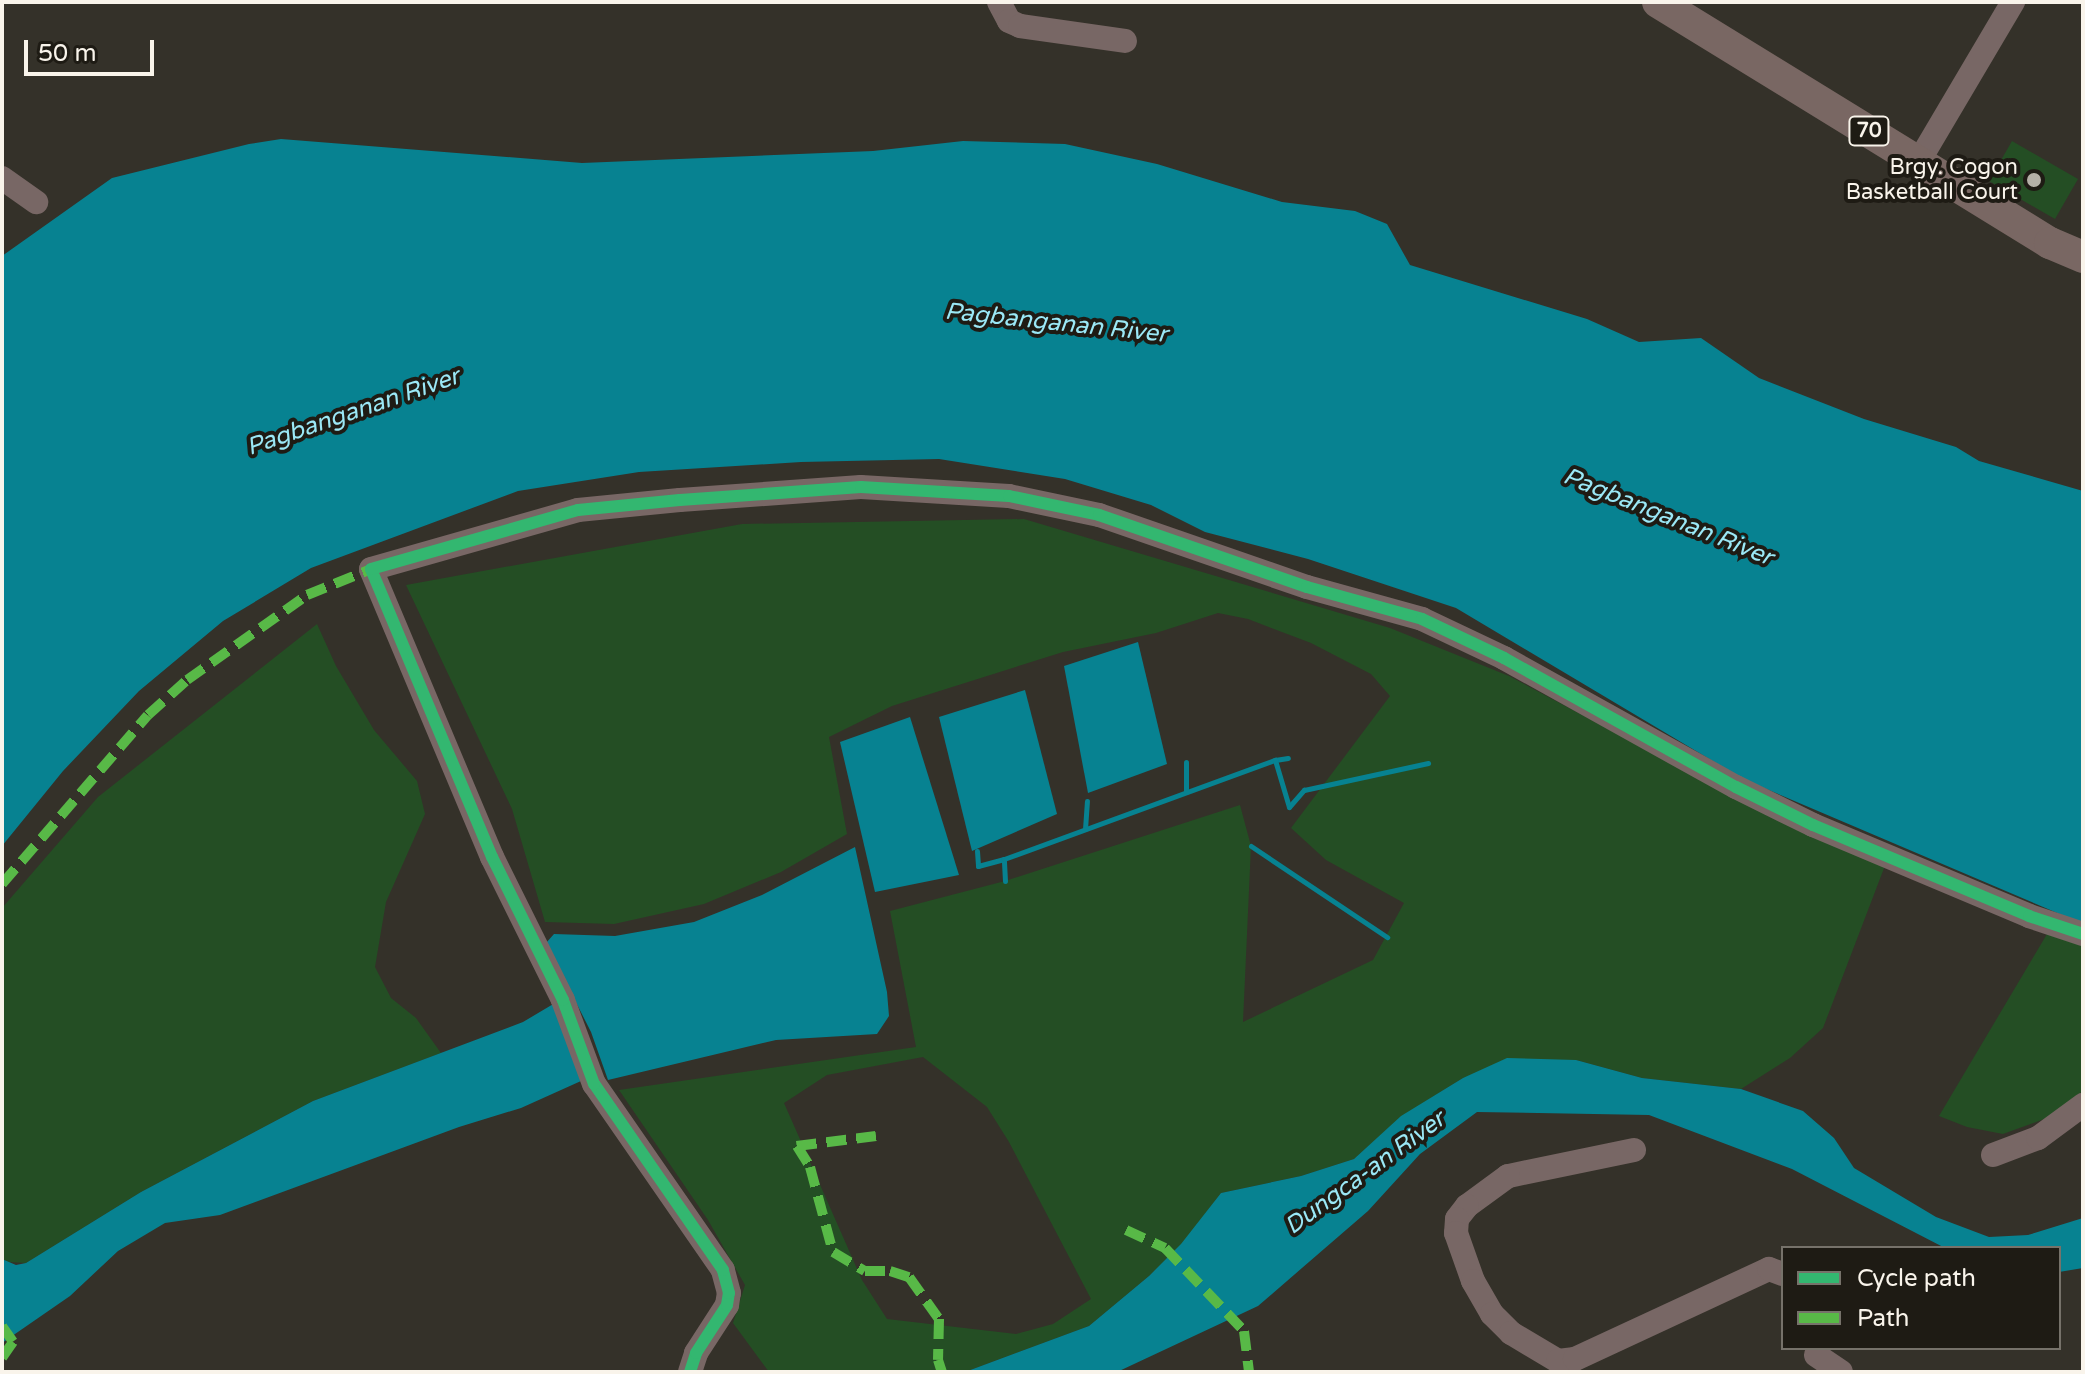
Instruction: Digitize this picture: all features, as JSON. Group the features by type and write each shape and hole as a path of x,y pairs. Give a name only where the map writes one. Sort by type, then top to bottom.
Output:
{"main road":[{"name":"70","path":"1658,2 2050,243 2083,257"}],"street":[{"path":"999,2 1009,21 1020,26 1125,41"},
{"path":"1919,161 2013,2"},
{"path":"2,178 36,202"},
{"path":"690,1372 696,1353 727,1305 729,1293 723,1270 594,1084 563,1000 492,857 371,569 578,510 680,500 861,487 1009,496 1054,505 1099,515 1307,587 1422,619 1504,658 1736,787 1813,825 1873,847 2029,916 2083,934"},
{"path":"1993,1155 2038,1138 2083,1105"},
{"path":"1634,1150 1508,1176 1467,1206 1457,1219 1456,1233 1473,1281 1492,1314 1511,1333 1558,1361 1575,1359 1769,1269 1781,1273"},
{"path":"1814,1358 1841,1372"}],"green space":[{"name":"Brgy. Cogon Basketball Court","path":"2012,141 2078,179 2055,219 1989,181"},
{"path":"1024,519 1390,628 1509,676 1751,805 1886,863 1823,1028 1790,1058 1741,1089 1642,1078 1576,1060 1463,1078 1402,1116 1354,1159 1301,1176 1221,1193 1181,1245 1089,1326 965,1372 769,1372 733,1323 745,1285 708,1220 619,1090 916,1047 890,911 1005,881 1240,805 1251,846 1243,1022 1373,960 1404,903 1326,860 1291,828 1390,696 1371,674 1311,643 1248,619 1218,613 1156,633 1063,652 892,706 829,737 847,834 781,872 704,904 614,924 545,922 512,809 406,585 742,524","holes":["923,1057 987,1107 1009,1142 1091,1299 1053,1324 1016,1334 887,1319 862,1280 784,1103 827,1075"]},
{"path":"317,624 336,666 374,730 417,781 425,814 386,902 375,967 391,998 416,1018 441,1053 313,1101 141,1192 26,1263 2,1259 2,908 98,797"},
{"path":"2050,929 2083,941 2083,1091 2047,1118 2003,1134 1967,1127 1939,1116"}],"water":[{"name":"Pagbanganan River","path":"281,139 582,163 873,151 963,141 1065,144 1157,164 1282,202 1355,211 1387,224 1410,265 1587,319 1639,342 1701,338 1759,378 1864,419 1956,447 1979,461 2083,491 2083,924 1743,779 1456,608 1308,559 1205,532 1151,505 1065,479 939,459 801,462 639,472 518,491 311,568 223,621 139,691 63,771 2,846 2,256 112,178"},
{"path":"1138,642 1167,764 1088,793 1064,666"},
{"path":"1025,690 1057,814 972,851 939,717"},
{"path":"910,717 959,875 875,892 840,742"},
{"path":"855,847 887,992 889,1016 877,1034 776,1040 608,1080 591,1032 546,943 554,934 615,936 694,922 762,895"},
{"path":"555,1003 581,1081 521,1108 459,1127 220,1215 165,1223 118,1251 70,1296 2,1343 2,1259 16,1265 26,1263 141,1192 313,1101 523,1022"},
{"name":"Dungca-an River","path":"1507,1058 1576,1060 1642,1078 1741,1089 1803,1111 1834,1138 1854,1168 1936,1217 1989,1237 2028,1235 2083,1218 2083,1268 2061,1272 2061,1246 1941,1246 1792,1169 1649,1115 1477,1112 1420,1154 1368,1211 1258,1306 1117,1372 965,1372 1089,1326 1149,1276 1181,1244 1221,1193 1301,1176 1354,1159 1401,1116 1463,1078"}],"waterway":[{"path":"1275,760 1288,758"},
{"path":"1005,881 1004,859 1275,760 1289,807 1304,790 1428,763"},
{"path":"1186,762 1186,792"},
{"path":"1085,829 1087,801"},
{"path":"1251,846 1387,937"},
{"path":"977,851 978,866 1004,859"}],"marked path":[{"path":"2,884 148,715 187,680 307,595 371,569"},
{"path":"876,1136 797,1146 810,1167 833,1252 865,1271 890,1271 909,1277 939,1319 938,1360 942,1372"},
{"path":"1126,1230 1165,1248 1244,1331 1249,1372"},
{"path":"2,1326 13,1342 2,1358"}],"cycle path":[{"path":"690,1372 696,1353 727,1305 729,1293 723,1270 594,1084 563,1000 492,857 371,569 578,510 680,500 861,487 1009,496 1099,515 1307,587 1422,619 1504,658 1736,787 1813,825 2029,916 2083,934"}],"place":[{"name":"Brgy. Cogon Basketball Court","path":"2034,180"}]}
